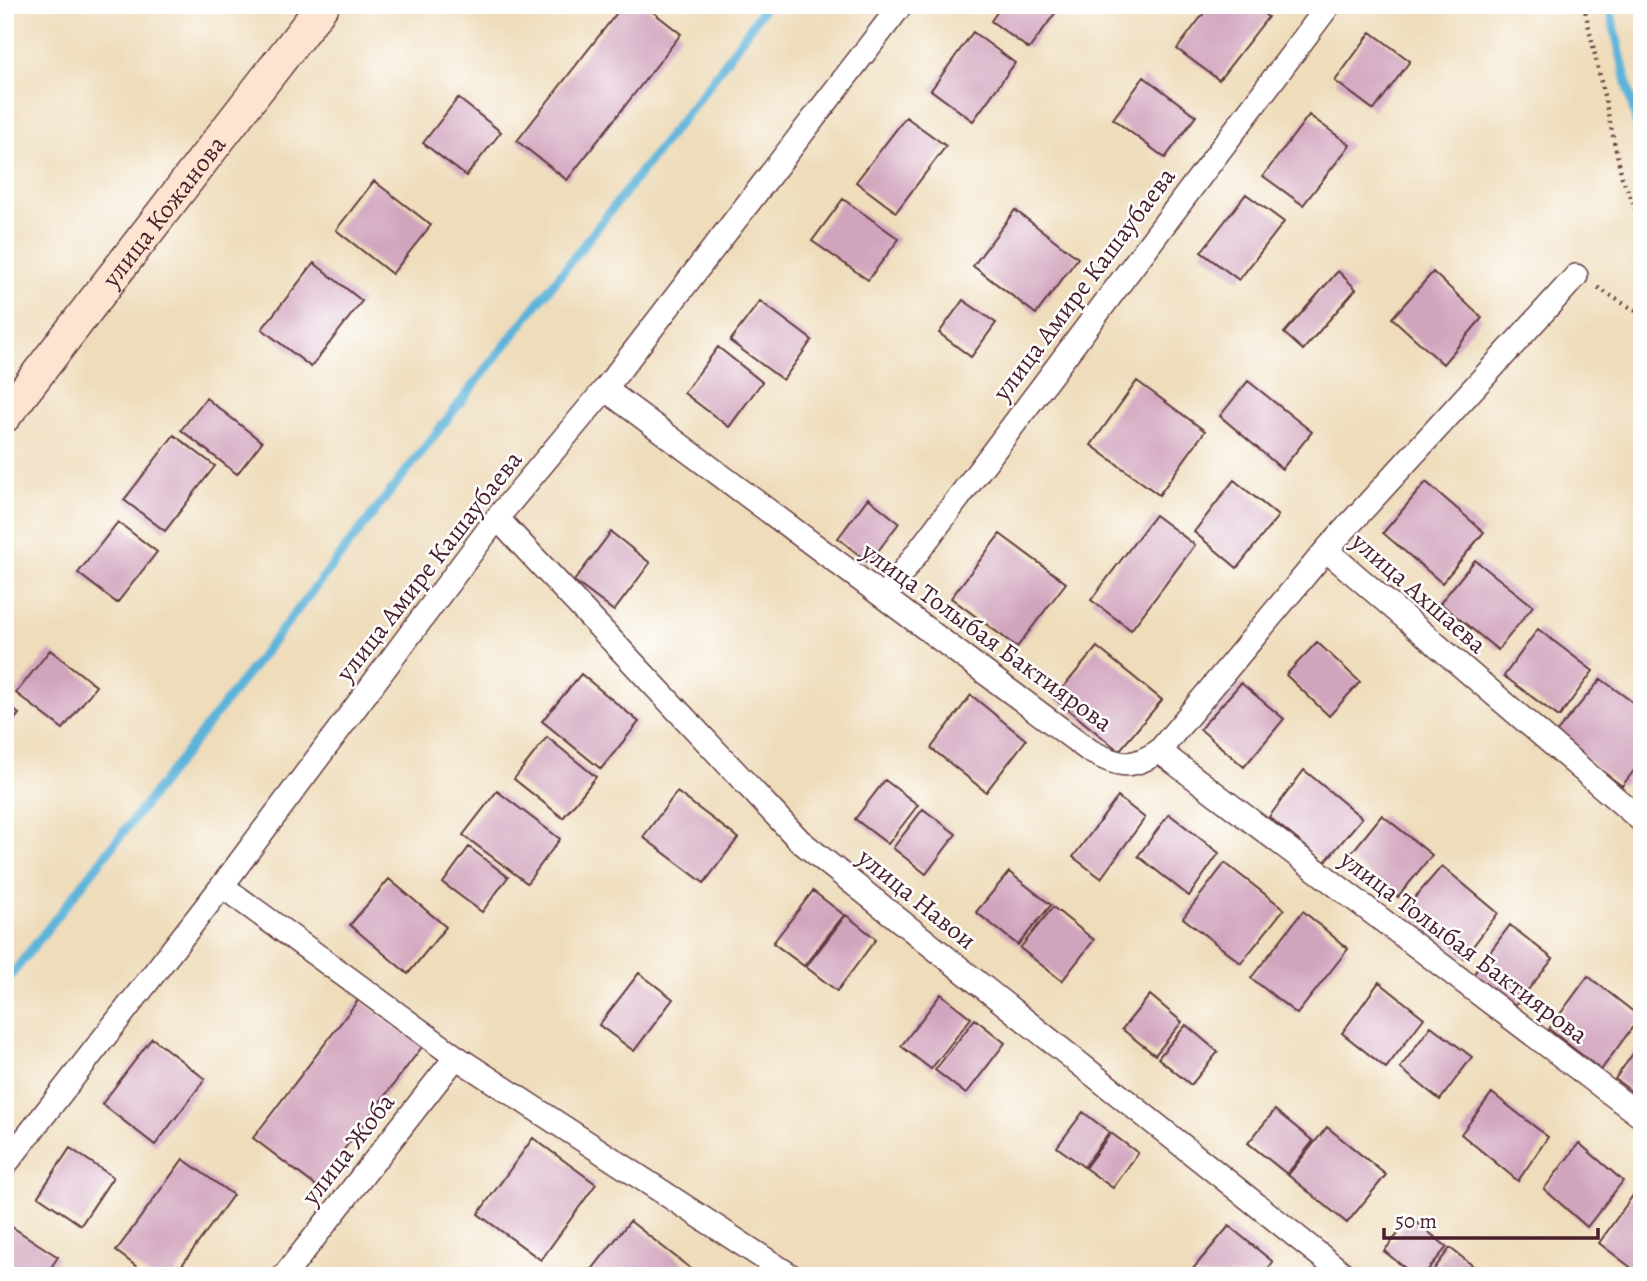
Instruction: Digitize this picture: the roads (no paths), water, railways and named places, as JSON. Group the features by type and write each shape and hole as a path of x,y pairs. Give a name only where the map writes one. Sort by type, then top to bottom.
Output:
{"main road":[{"name":"улица Кожанова","path":"5,416 323,5"}],"street":[{"name":"улица Амире Кашаубаева","path":"5,1165 222,886 497,518 605,389 901,5"},
{"name":"улица Амире Кашаубаева","path":"884,597 1329,5"},
{"path":"1326,550 1576,276"},
{"name":"улица Толыбая Бактиярова","path":"605,389 1090,751 1115,764 1140,763 1159,751 1642,1117"},
{"name":"улица Навои","path":"497,518 800,841 1346,1276"},
{"name":"улица Ахшаева","path":"1159,751 1326,550 1642,821"},
{"path":"222,886 456,1057 780,1272"},
{"name":"улица Жоба","path":"284,1276 456,1057"}],"waterway":[{"path":"5,983 709,85 766,5"},
{"path":"1609,5 1642,147"}]}
